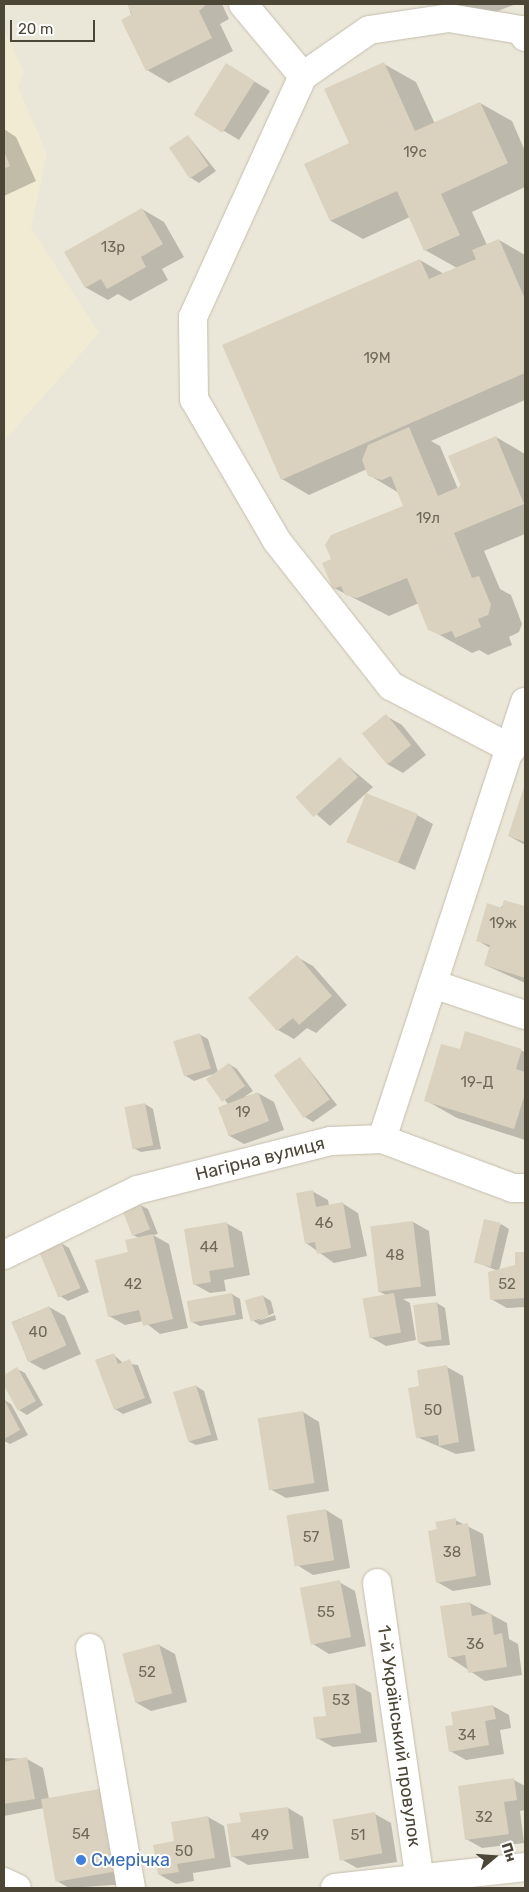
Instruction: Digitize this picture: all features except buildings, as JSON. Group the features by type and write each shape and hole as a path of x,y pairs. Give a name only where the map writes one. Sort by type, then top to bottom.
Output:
{"street":[{"path":"243,4 303,76"},
{"path":"512,749 391,686 277,541 194,400 193,317 303,76 369,30 449,18 521,30 525,37"},
{"path":"382,1139 512,749 525,702"},
{"path":"434,984 525,1015"},
{"name":"Нагірна вулиця","path":"4,1256 137,1190 285,1150 382,1139 513,1188 525,1188"},
{"name":"1-й Український провулок","path":"377,1583 421,1884"},
{"path":"90,1648 131,1888"},
{"path":"335,1888 421,1884 525,1867"},
{"path":"4,1882 17,1888"}],"shaded area":[{"path":"4,4 525,4 525,1888 4,1888"},
{"path":"4,30 24,72 18,87 47,154 31,228 99,333 4,441"}],"place":[{"name":"Смерічка","path":"81,1860"}]}
